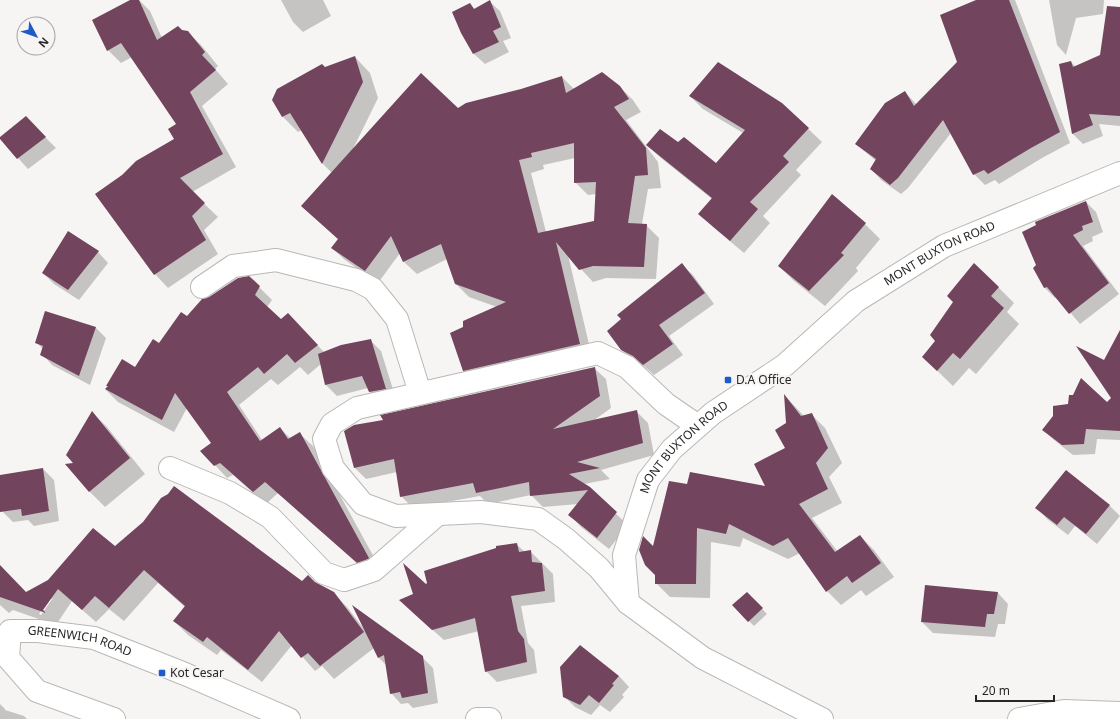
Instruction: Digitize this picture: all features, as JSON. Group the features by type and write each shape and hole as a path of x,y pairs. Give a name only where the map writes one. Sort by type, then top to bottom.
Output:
{"street":[{"name":"MONT BUXTON ROAD","path":"628,603 624,555 648,480 672,449 698,426 713,413 785,364 856,301 944,246 1120,173"},
{"path":"202,287 233,266 276,260 356,280 373,289 397,318 420,393"},
{"path":"698,426 666,404 627,367 598,353 358,408 332,424 324,439 333,468 363,504 396,516 480,512 538,519 566,539 599,568 628,603 703,658 822,719"},
{"path":"170,468 230,493 270,517 324,573 344,580 374,570 438,514"},
{"name":"GREENWICH ROAD","path":"114,719 37,691 8,658 5,628 94,638 185,674 289,719"},
{"path":"1018,719 1064,711 1120,713"},
{"path":"477,719 490,719"}],"building":[{"path":"130,0 139,0 157,40 178,26 182,30 188,31 205,52 202,55 216,70 190,92 223,154 180,178 205,203 192,216 206,240 154,275 95,194 122,175 136,161 174,139 168,129 176,124 121,43 107,51 92,20"},
{"path":"490,0 501,27 493,31 499,42 473,54 461,33 452,12 470,3 474,9"},
{"path":"976,0 1009,0 1060,132 988,174 984,170 973,175 943,120 898,178 890,185 870,169 876,159 855,144 885,103 905,91 914,106 957,62 940,15"},
{"path":"1107,6 1120,7 1120,116 1089,114 1093,125 1072,134 1059,64 1071,61 1073,67 1100,55"},
{"path":"355,56 363,82 322,164 290,113 282,117 272,100 277,89 322,64 325,67"},
{"path":"718,62 782,103 809,128 783,156 789,162 750,202 758,209 730,241 698,214 712,198 646,145 660,129 678,142 684,137 716,163 745,130 689,96"},
{"path":"602,72 620,86 629,99 614,107 646,148 648,175 635,176 628,223 647,224 644,267 593,266 579,270 556,242 580,344 463,371 450,333 463,327 463,321 506,302 455,284 441,244 403,262 391,236 365,271 331,248 338,239 301,206 421,73 458,108 466,103 521,89 562,76 566,93","holes":["574,143 574,183 596,182 594,221 538,233 519,160 532,157 531,153"]},
{"path":"26,116 46,137 17,159 0,139 0,137"},
{"path":"832,194 866,223 841,253 844,255 809,291 778,266"},
{"path":"1086,201 1093,222 1082,226 1083,230 1073,235 1109,283 1069,314 1047,287 1044,288 1033,268 1036,265 1022,232 1036,225 1035,222"},
{"path":"68,231 99,251 68,290 42,273"},
{"path":"682,263 705,293 659,325 673,344 643,365 633,356 621,350 607,331 621,319 617,315"},
{"path":"974,263 999,287 991,296 1004,308 960,359 953,353 937,371 922,357 935,341 930,335 953,302 947,296"},
{"path":"249,276 260,286 255,295 281,319 288,313 318,345 295,363 287,354 264,374 258,367 227,392 260,441 280,427 288,439 300,432 369,558 368,559 357,563 265,482 253,492 220,463 214,466 200,451 211,443 175,393 162,420 105,389 122,359 135,367 153,339 159,343 181,312 187,316 202,299 209,297 238,278"},
{"path":"45,311 96,327 79,376 40,355 43,346 35,343"},
{"path":"1120,330 1120,431 1086,429 1084,444 1062,445 1042,430 1053,416 1053,406 1068,404 1069,395 1073,395 1081,378 1107,402 1111,398 1076,346 1104,360"},
{"path":"371,339 386,389 369,392 362,376 325,385 318,354 341,345"},
{"path":"595,367 600,396 553,429 637,410 643,443 577,462 600,468 569,474 590,487 617,512 597,538 568,515 588,490 530,496 529,482 476,493 473,483 400,497 394,459 354,468 344,431 354,425 383,420 380,415"},
{"path":"784,394 801,416 812,413 828,448 816,463 828,489 799,504 835,552 860,535 881,563 852,583 847,576 826,592 788,538 773,546 729,524 726,534 697,528 696,584 655,584 655,575 645,565 639,550 643,536 653,546 669,481 687,484 690,472 765,486 754,464 785,448 775,430 786,423"},
{"path":"92,411 130,458 89,492 65,464 73,463 66,455"},
{"path":"43,468 49,511 22,516 21,509 0,512 0,475"},
{"path":"1066,470 1110,505 1086,534 1064,517 1057,525 1035,508"},
{"path":"174,486 302,581 308,575 315,582 334,592 364,632 320,666 308,653 301,658 279,631 248,670 207,637 203,642 173,621 185,606 144,570 109,608 95,596 82,610 58,589 43,610 46,613 0,597 0,565 26,592 48,580 93,528 115,546 143,522 161,498 168,494"},
{"path":"517,543 519,552 531,550 532,562 542,563 545,591 511,596 518,631 524,639 527,662 485,672 475,618 432,630 399,600 413,594 403,563 426,584 424,571 496,548 496,546"},
{"path":"925,585 998,592 994,614 987,614 985,627 921,622"},
{"path":"747,592 763,608 748,622 732,605"},
{"path":"352,605 423,656 428,693 402,698 400,692 390,694 384,655 378,658"},
{"path":"580,645 619,676 612,684 614,685 599,703 589,695 580,705 563,697 560,667"}],"place":[{"name":"D.A Office","path":"728,380"},
{"name":"Kot Cesar","path":"162,673"}]}
